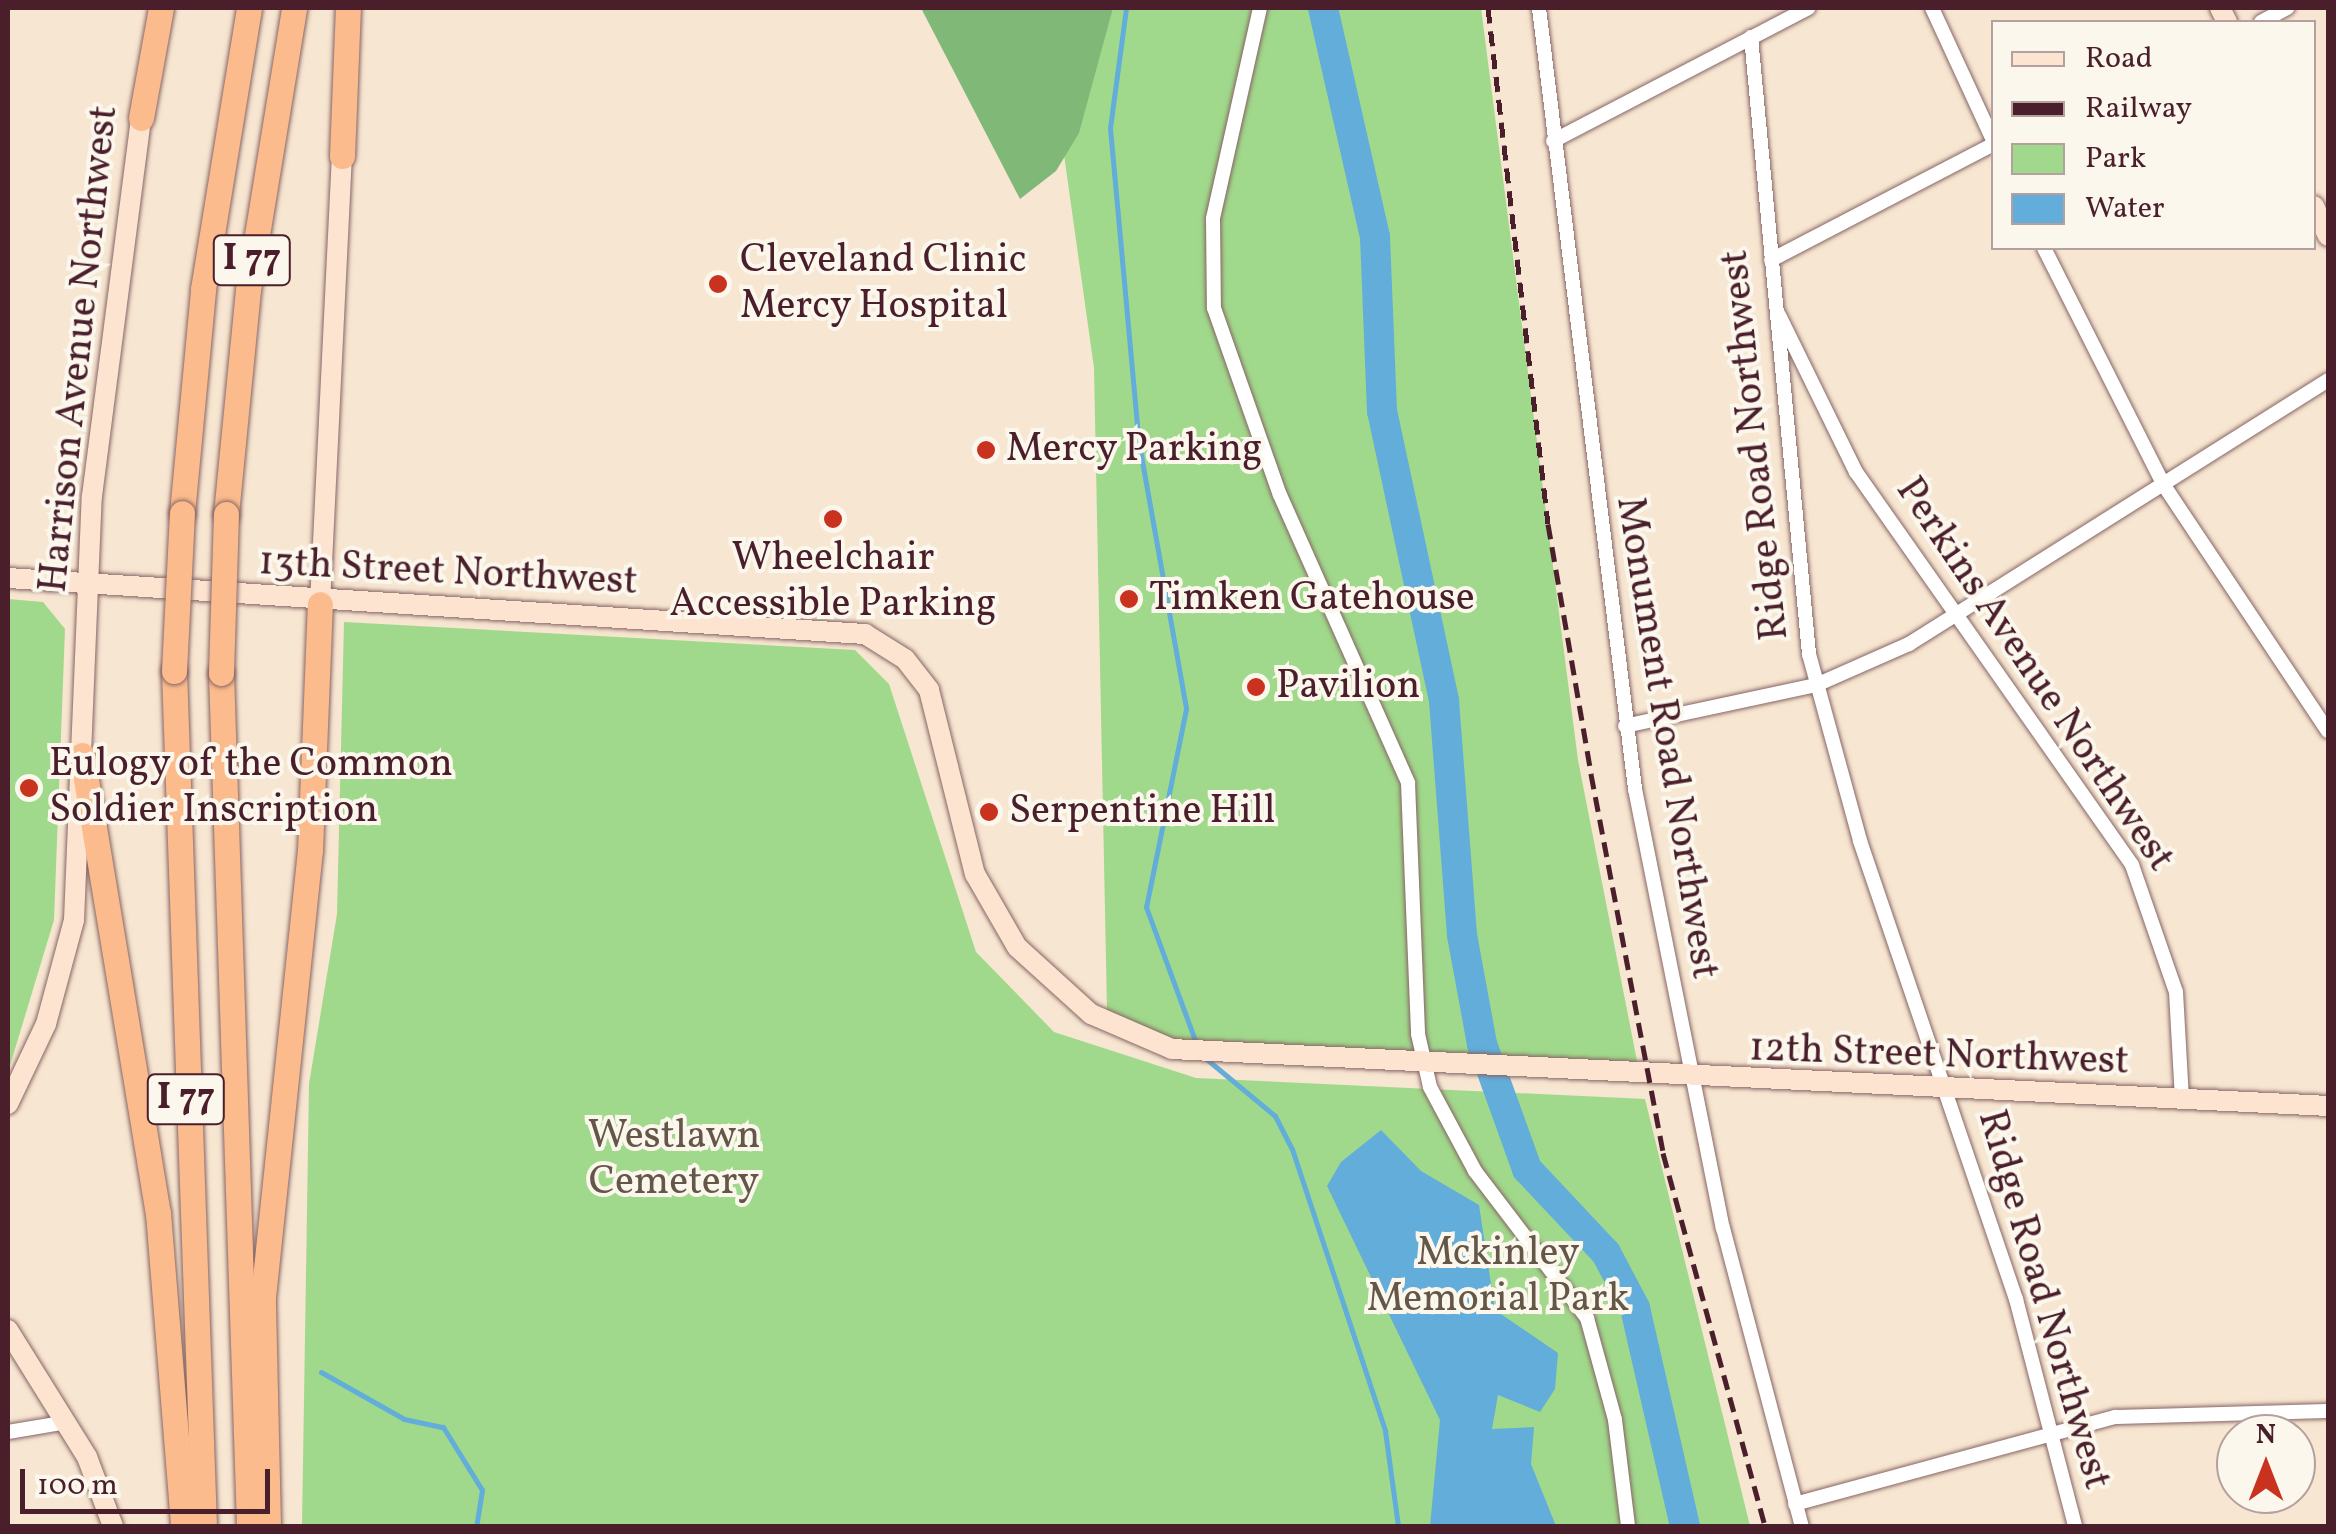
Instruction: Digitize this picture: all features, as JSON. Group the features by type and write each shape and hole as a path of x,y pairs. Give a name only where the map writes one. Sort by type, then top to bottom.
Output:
{"highway":[{"path":"141,118 161,8"},
{"name":"I 77","path":"204,1526 174,670 182,513 203,289 249,8"},
{"name":"I 77","path":"249,1526 221,673 226,514 248,290 294,8"},
{"path":"342,156 348,8"},
{"path":"268,1526 264,1282 310,850 320,604"},
{"path":"82,755 158,1213 183,1526"}],"main road":[{"name":"Harrison Avenue Northwest","path":"8,1104 68,950 97,441 141,118"},
{"path":"320,604 342,156"},
{"path":"2316,210 2328,236"},
{"name":"13th Street Northwest","path":"8,578 320,604 826,626 882,642 929,690 976,874 1017,947 1091,1014 1172,1049 1245,1058"},
{"name":"12th Street Northwest","path":"1245,1058 1692,1081 2328,1106"},
{"path":"8,1330 68,1422 112,1526"}],"street":[{"name":"Harrison Avenue Northwest","path":"141,118 148,8"},
{"path":"1260,8 1214,219 1214,308 1280,496 1408,783 1434,1068 1452,1135 1587,1318 1616,1420 1628,1526"},
{"name":"Monument Road Northwest","path":"1538,8 1625,726 1692,1081 1802,1526"},
{"path":"1553,141 1809,8"},
{"path":"1932,8 1991,136"},
{"path":"2265,20 2287,8"},
{"name":"Ridge Road Northwest","path":"1751,37 1790,531 1816,685 2054,1431 2075,1526"},
{"path":"1771,260 1991,145"},
{"path":"2045,250 2164,484 2328,731"},
{"name":"Perkins Avenue Northwest","path":"1775,304 1848,458 2150,902 2176,992 2182,1100"},
{"path":"1625,726 1816,685 1956,617 2328,380"},
{"path":"1795,1504 2054,1431 2150,1413 2328,1411"},
{"path":"8,1432 68,1422"}],"green space":[{"path":"921,8 1113,8 1079,133 1056,171 1020,199"},
{"path":"1009,8 1481,8 1578,760 1638,1066 1165,1039 1107,1010 1094,368 1049,48"},
{"path":"8,599 43,602 65,629 54,920 8,1072"},
{"name":"Westlawn Cemetery","path":"344,622 855,650 889,684 976,952 1054,1032 1196,1078 1645,1099 1750,1526 302,1526 309,1084 337,914"}],"water":[{"path":"1381,1130 1421,1171 1479,1205 1495,1310 1558,1353 1555,1389 1540,1412 1498,1395 1492,1429 1534,1427 1531,1464 1556,1526 1430,1526 1440,1420 1327,1186 1341,1162"}],"waterway":[{"path":"1126,8 1110,128 1139,444 1186,709 1146,907 1196,1043"},
{"path":"1323,8 1375,237 1382,411 1444,701 1462,935 1482,1044 1527,1169 1606,1253 1635,1308 1685,1526"},
{"path":"1204,1057 1275,1116 1292,1149 1385,1431 1398,1526"},
{"path":"321,1372 404,1419 443,1427 482,1490 476,1526"}],"railway":[{"path":"1488,8 1548,524 1591,774 1663,1153 1765,1526"}],"place":[{"name":"Cleveland Clinic Mercy Hospital","path":"718,284"},
{"name":"Mercy Parking","path":"986,450"},
{"name":"Wheelchair Accessible Parking","path":"833,519"},
{"name":"Timken Gatehouse","path":"1129,599"},
{"name":"Pavilion","path":"1256,687"},
{"name":"Eulogy of the Common Soldier Inscription","path":"29,788"},
{"name":"Serpentine Hill","path":"989,812"}],"park label":[{"name":"Mckinley Memorial Park","path":"1498,1277"}]}
